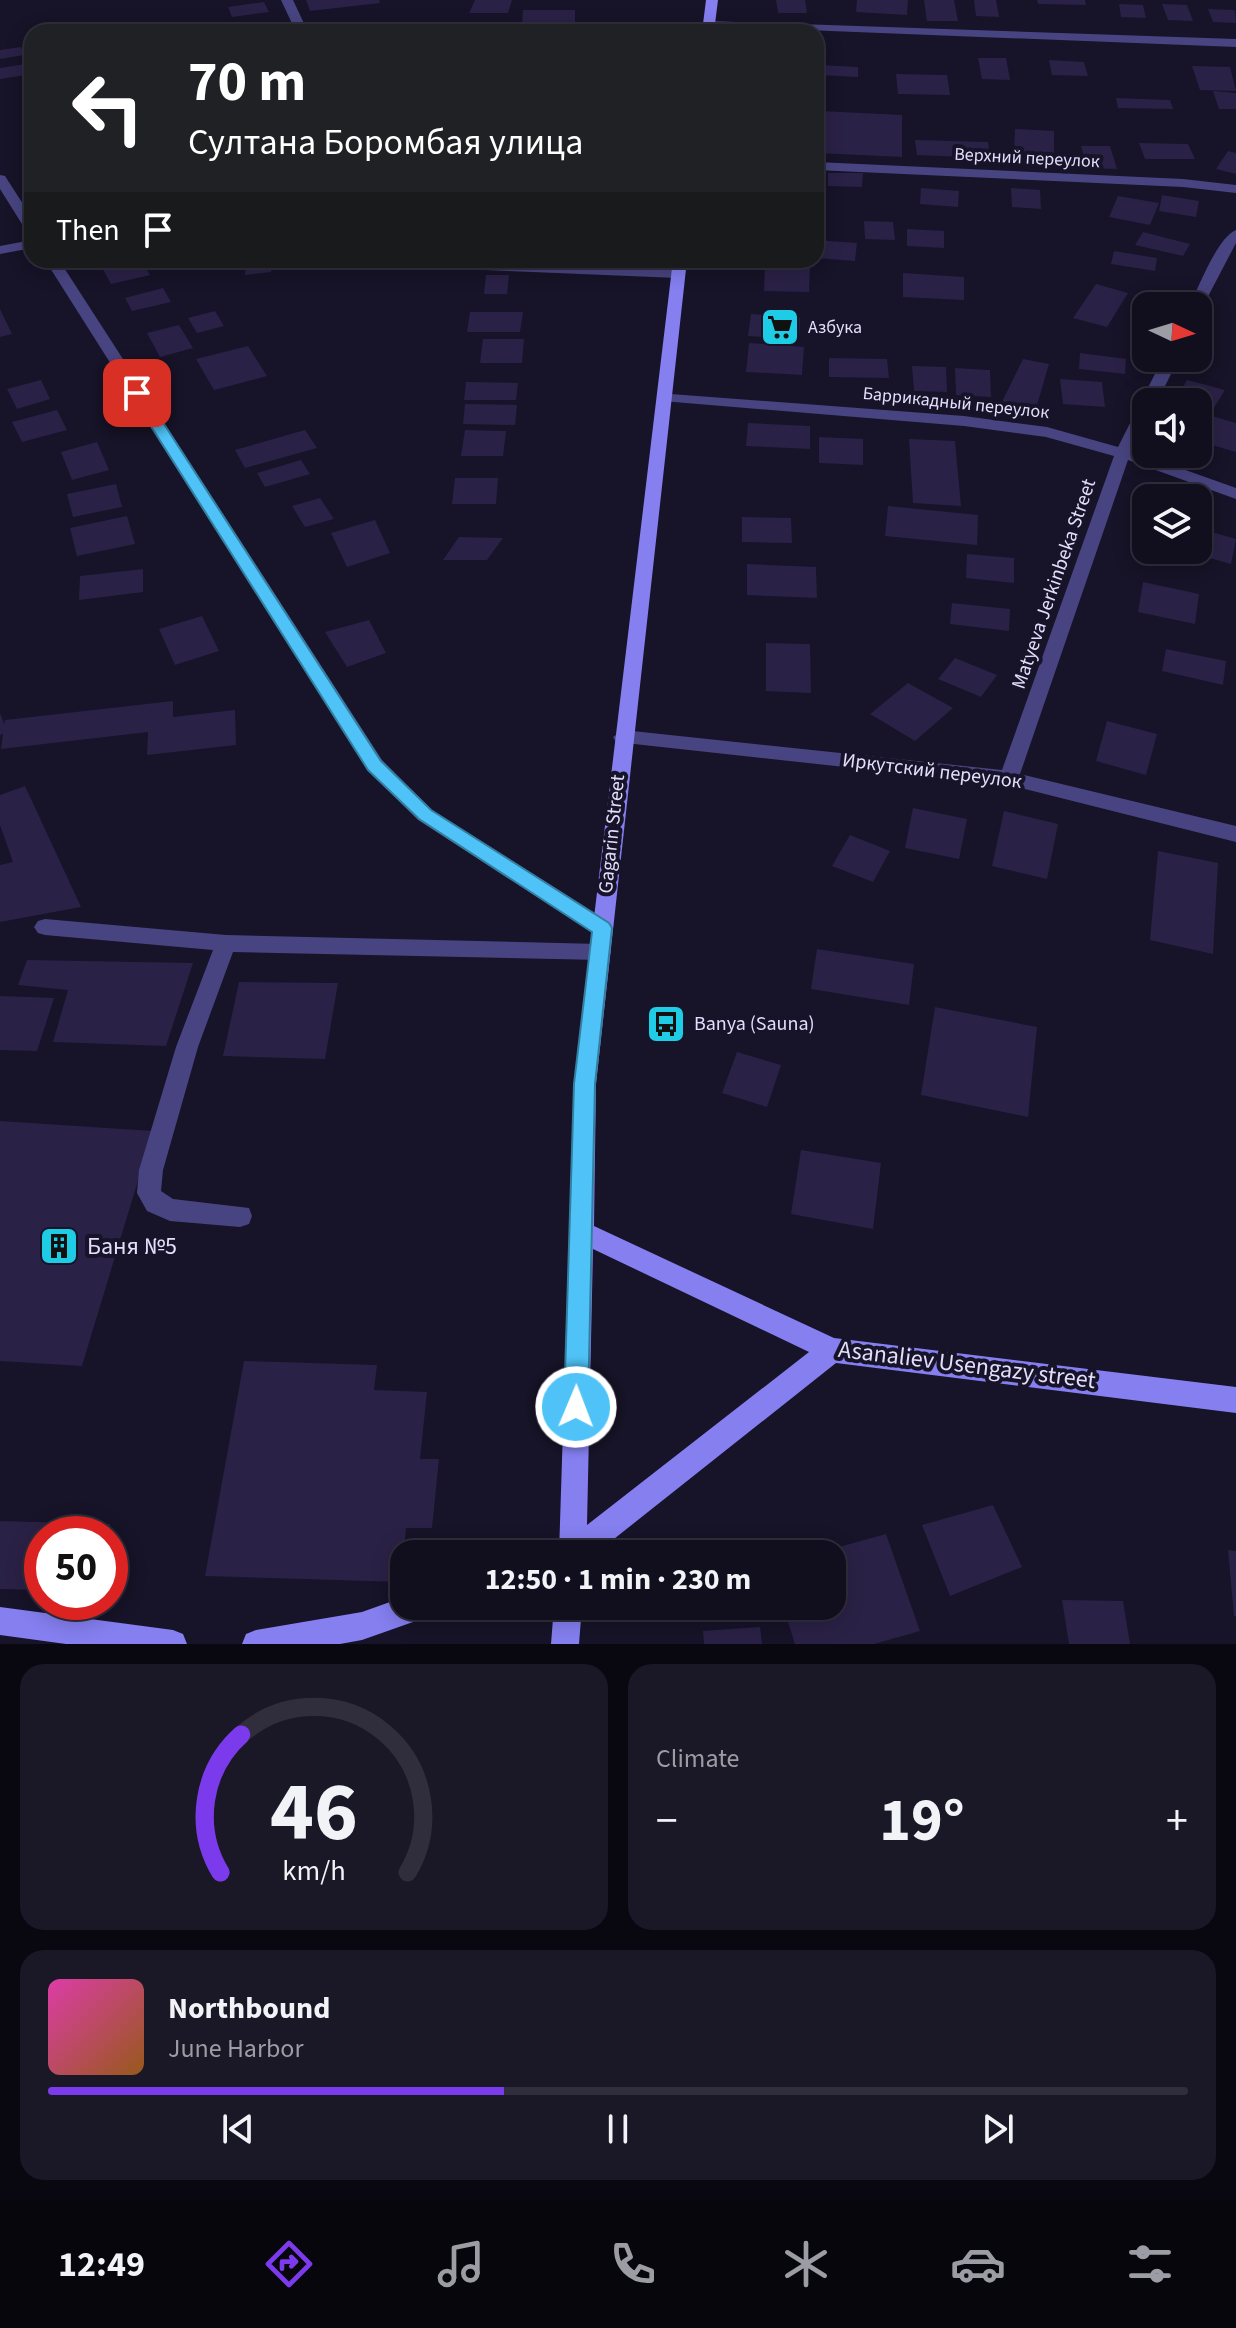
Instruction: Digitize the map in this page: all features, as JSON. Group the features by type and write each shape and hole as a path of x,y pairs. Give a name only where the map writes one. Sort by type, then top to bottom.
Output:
{"main road":[{"path":"709,24 712,0"},
{"name":"Gagarin Street","path":"573,1540 585,1084 679,268"},
{"name":"Asanaliev Usengazy street","path":"580,1231 832,1350 1236,1400"},
{"path":"591,1540 832,1350"},
{"path":"256,1644 362,1626 390,1616"},
{"path":"565,1644 567,1620"},
{"path":"0,1621 173,1644"}],"street":[{"path":"287,0 298,24"},
{"path":"824,31 1236,43"},
{"name":"Верхний переулок","path":"824,166 1183,183 1236,189"},
{"path":"0,179 24,216"},
{"path":"1205,292 1231,249 1236,234"},
{"path":"0,250 24,246"},
{"path":"57,268 375,765 425,815 602,928"},
{"name":"Баррикадный переулок","path":"662,396 1047,432 1123,453 1236,494"},
{"name":"Matyeva Jerkinbeka Street","path":"1009,778 1132,435"},
{"name":"Иркутский переулок","path":"623,737 1009,778 1236,834"},
{"path":"45,927 226,943 600,952"},
{"path":"226,943 187,1047 151,1170 149,1193 156,1203 170,1210 240,1216"}],"building":[{"path":"306,0 379,0 380,3 310,11"},
{"path":"475,0 512,0 508,13 469,13"},
{"path":"776,0 805,0 807,13 778,13"},
{"path":"857,0 908,0 907,15 856,12"},
{"path":"924,0 954,0 958,21 927,21"},
{"path":"974,0 996,0 999,17 976,16"},
{"path":"1037,0 1085,0 1086,5 1038,4"},
{"path":"264,2 269,12 232,17 228,7"},
{"path":"1119,4 1143,5 1146,18 1121,17"},
{"path":"1162,4 1187,5 1193,21 1168,20"},
{"path":"1208,9 1235,10 1236,23 1213,22"},
{"path":"523,10 575,10 575,23 522,23"},
{"path":"21,47 24,55 0,59 0,50"},
{"path":"978,58 1006,58 1010,80 982,79"},
{"path":"1049,60 1084,62 1088,76 1052,75"},
{"path":"24,64 24,75 0,79 0,68"},
{"path":"824,65 858,67 858,77 824,75"},
{"path":"1192,66 1230,67 1236,91 1200,90"},
{"path":"896,74 947,75 950,95 898,94"},
{"path":"1213,91 1236,93 1236,109 1219,109"},
{"path":"1116,98 1170,100 1173,109 1118,108"},
{"path":"824,111 902,115 902,157 824,153"},
{"path":"1015,129 1054,131 1054,159 1014,156"},
{"path":"915,140 988,142 990,158 917,155"},
{"path":"1139,143 1188,144 1195,159 1145,159"},
{"path":"1081,146 1110,146 1117,169 1087,168"},
{"path":"1228,151 1236,153 1236,174 1216,169"},
{"path":"828,173 863,173 862,187 828,186"},
{"path":"921,188 959,191 958,207 920,204"},
{"path":"1011,188 1040,190 1041,209 1012,207"},
{"path":"1162,195 1199,201 1196,217 1159,211"},
{"path":"1118,196 1159,203 1150,225 1109,217"},
{"path":"864,221 893,222 895,240 865,239"},
{"path":"907,229 944,231 944,248 907,246"},
{"path":"1143,232 1190,244 1183,256 1135,245"},
{"path":"824,241 857,243 855,261 824,259"},
{"path":"1114,251 1157,258 1155,271 1111,264"},
{"path":"102,268 146,268 150,275 111,284"},
{"path":"245,268 272,268 271,272 245,275"},
{"path":"765,268 810,268 809,292 764,291"},
{"path":"903,273 964,277 964,300 903,297"},
{"path":"486,275 509,275 507,294 484,294"},
{"path":"1096,284 1128,293 1107,327 1073,318"},
{"path":"163,288 171,302 132,311 125,298"},
{"path":"0,309 12,334 0,337"},
{"path":"215,311 224,326 197,333 188,318"},
{"path":"470,312 523,312 520,332 467,332"},
{"path":"751,314 800,318 799,339 748,336"},
{"path":"179,325 193,348 160,357 147,333"},
{"path":"483,339 524,339 522,363 480,363"},
{"path":"749,343 804,347 802,375 746,372"},
{"path":"248,346 267,376 214,390 196,359"},
{"path":"1080,353 1126,359 1125,374 1079,369"},
{"path":"829,358 887,359 889,378 829,377"},
{"path":"1023,359 1049,364 1033,419 998,410"},
{"path":"912,366 946,367 947,392 914,391"},
{"path":"955,368 990,370 991,397 956,395"},
{"path":"1060,379 1102,382 1105,407 1063,404"},
{"path":"41,380 50,399 17,409 7,389"},
{"path":"1187,380 1225,390 1212,411 1212,388 1183,388"},
{"path":"466,382 518,383 516,400 464,400"},
{"path":"465,404 517,405 515,425 463,424"},
{"path":"57,410 67,430 22,442 12,422"},
{"path":"1212,416 1236,423 1236,452 1212,445"},
{"path":"748,423 810,426 810,449 746,446"},
{"path":"305,430 317,448 245,468 235,450"},
{"path":"465,430 506,431 503,456 461,456"},
{"path":"819,437 863,439 863,465 819,463"},
{"path":"909,439 955,441 961,506 913,503"},
{"path":"97,442 109,470 72,480 61,452"},
{"path":"301,460 310,474 265,487 257,473"},
{"path":"455,478 498,478 496,504 452,504"},
{"path":"116,484 122,507 73,517 67,494"},
{"path":"320,498 334,519 305,527 292,506"},
{"path":"888,506 978,515 977,545 885,536"},
{"path":"127,516 135,544 77,556 70,528"},
{"path":"742,517 791,518 792,543 742,542"},
{"path":"375,520 390,553 347,567 331,533"},
{"path":"1212,532 1236,539 1231,564 1212,559"},
{"path":"459,537 503,538 487,560 443,560"},
{"path":"967,554 1014,558 1014,583 966,578"},
{"path":"747,564 816,567 817,598 747,595"},
{"path":"143,569 143,592 79,600 80,576"},
{"path":"1143,582 1199,594 1195,624 1138,612"},
{"path":"952,603 1010,609 1009,631 950,624"},
{"path":"202,616 219,651 175,665 159,629"},
{"path":"369,620 386,653 347,667 325,632"},
{"path":"766,643 810,644 811,693 766,691"},
{"path":"1166,649 1226,661 1223,685 1162,671"},
{"path":"955,658 997,675 981,697 938,679"},
{"path":"908,683 953,708 915,741 870,714"},
{"path":"173,701 173,717 235,710 236,745 147,755 148,732 1,749 3,734 0,735 0,713 4,724 5,720"},
{"path":"1107,721 1157,734 1146,775 1096,761"},
{"path":"25,786 81,907 0,922 0,865 13,862 0,825 0,795"},
{"path":"913,808 967,819 959,859 905,848"},
{"path":"1004,811 1058,824 1047,879 992,866"},
{"path":"850,835 890,851 873,882 832,866"},
{"path":"1158,851 1218,863 1213,954 1150,940"},
{"path":"817,949 914,964 909,1005 811,989"},
{"path":"27,960 193,963 166,1046 53,1042 68,990 18,985"},
{"path":"239,982 338,983 325,1059 223,1056"},
{"path":"0,996 54,998 37,1051 0,1050"},
{"path":"935,1007 1037,1027 1028,1117 921,1095"},
{"path":"737,1052 781,1065 767,1107 722,1093"},
{"name":"Баня №5","path":"0,1121 153,1131 82,1366 0,1361"},
{"path":"801,1150 881,1163 873,1229 791,1214"},
{"path":"244,1361 377,1365 374,1390 427,1392 420,1459 439,1459 432,1528 406,1528 405,1540 390,1540 390,1582 205,1576"},
{"path":"993,1505 1022,1567 950,1596 922,1525"},
{"path":"0,1521 24,1522 24,1590 0,1589"},
{"path":"886,1534 920,1631 874,1644 795,1644 787,1620 846,1620 846,1545"},
{"path":"1228,1550 1236,1551 1236,1616 1234,1616"},
{"path":"1062,1600 1123,1601 1130,1644 1069,1644"},
{"path":"760,1627 762,1644 704,1644 703,1631"}],"place":[{"name":"Азбука","path":"780,327"},
{"name":"Banya (Sauna)","path":"666,1024"},
{"name":"Баня №5","path":"59,1246"}],"route":[{"path":"137,393 375,765 425,815 602,928 585,1084 576,1407"}]}
